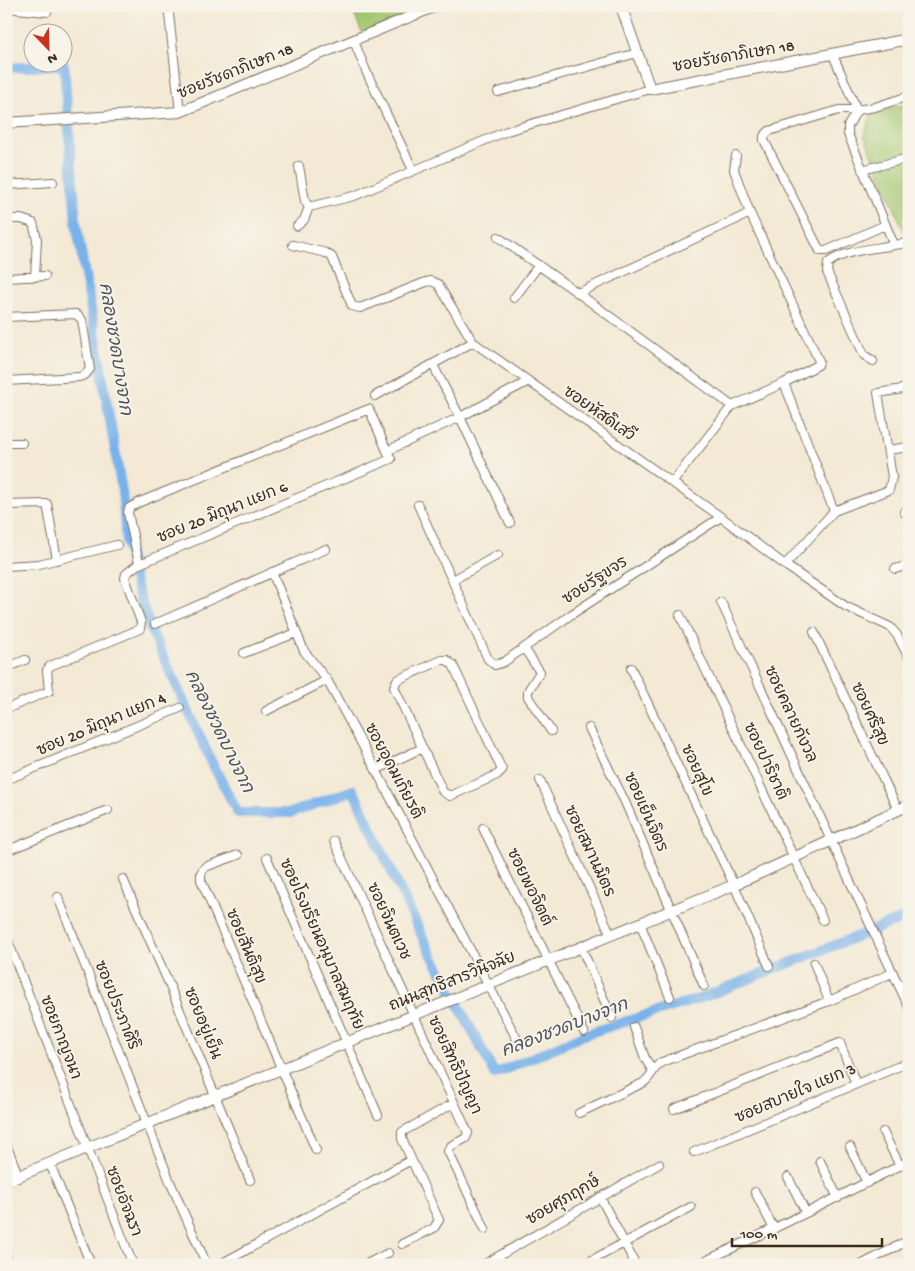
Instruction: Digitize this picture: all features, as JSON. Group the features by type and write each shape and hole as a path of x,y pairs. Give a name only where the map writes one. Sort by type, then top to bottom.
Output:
{"street":[{"path":"168,6 180,112"},
{"name":"ซอยรัชดาภิเษก 18","path":"6,123 180,112 436,6"},
{"path":"309,207 354,196 507,131 650,89 621,6"},
{"path":"903,6 909,19"},
{"path":"12,7 47,12"},
{"name":"ซอยรัชดาภิเษก 18","path":"650,89 909,39"},
{"path":"354,41 366,71 413,170"},
{"path":"498,92 637,53"},
{"path":"833,55 857,110"},
{"path":"885,225 826,251 820,251 764,140 764,136 769,131 839,110 875,107 909,96"},
{"path":"857,110 848,126 848,134 894,246"},
{"path":"672,483 732,406 814,368 819,361 750,213 734,170 736,156"},
{"path":"862,170 909,158"},
{"path":"299,166 305,201 309,207"},
{"path":"6,185 53,182"},
{"path":"297,226 304,220 309,207"},
{"path":"578,293 750,213"},
{"path":"6,219 21,219 33,223 37,239 35,277"},
{"path":"498,237 732,406"},
{"path":"873,361 864,355 827,272 828,263 834,258 846,255 909,243"},
{"name":"ซอยหัสดิเสวี","path":"293,244 326,253 332,257 352,306 355,307 360,308 426,282 435,282 473,342 527,382 721,517 785,565 845,606 890,627 897,635 909,658"},
{"path":"514,298 539,265"},
{"path":"6,278 44,276"},
{"path":"6,317 76,314 82,320 90,369 79,377 6,381"},
{"path":"375,396 473,342"},
{"path":"433,365 510,523"},
{"name":"ซอย 20 มิถุนา แยก 6","path":"6,709 49,691 47,670 50,666 140,629 141,622 126,583 126,574 138,564 391,459 388,451 460,418 527,382"},
{"path":"784,383 834,511"},
{"path":"785,565 834,511 888,490 892,477 878,393 909,388"},
{"path":"138,564 128,513 129,508 140,502 369,409 388,451"},
{"path":"6,443 22,443"},
{"path":"888,450 909,447"},
{"path":"6,506 47,504 57,560"},
{"path":"418,504 453,580 498,555"},
{"name":"ซอยรัฐขจร","path":"453,580 488,659 495,665 524,648 572,614 721,517"},
{"path":"6,566 57,560 117,545"},
{"path":"155,624 326,549"},
{"path":"895,569 909,565"},
{"name":"ซอยอุดมเกียรติ","path":"272,572 296,633 310,660 327,680 519,1043"},
{"name":"ซอยคลายกังวล","path":"721,602 833,841 867,923 892,974"},
{"name":"ซอยปาริชาติ","path":"680,615 823,920"},
{"name":"ซอยศรีสุข","path":"814,632 898,810"},
{"path":"244,653 296,633"},
{"path":"524,648 540,672 528,691 528,697 551,731"},
{"path":"6,668 25,660"},
{"path":"447,660 453,665 502,770 497,775 450,796 443,792 422,748 394,684 406,676 447,660"},
{"name":"ซอยสุโข","path":"631,668 734,885 769,966"},
{"path":"266,711 327,680"},
{"name":"ซอย 20 มิถุนา แยก 4","path":"6,780 180,708"},
{"name":"ซอยเย็นจิตร","path":"589,728 672,910 704,986"},
{"path":"376,770 422,748"},
{"name":"ซอยสมานมิตร","path":"540,780 611,935"},
{"name":"ถนนสุทธิสารวินิจฉัย","path":"6,1181 734,885 909,806"},
{"path":"6,851 108,810"},
{"name":"ซอยพอจิตต์","path":"483,828 584,1032"},
{"name":"ซอยจินตเวช","path":"334,841 414,1015"},
{"name":"ซอยสันติสุข","path":"238,855 205,867 201,873 201,880 282,1069"},
{"name":"ซอยโรงเรียนอนุบาลสมฤทัย","path":"267,858 378,1115"},
{"name":"ซอยอยู่เย็น","path":"123,879 250,1180"},
{"name":"ซอยประภาศิริ","path":"58,898 147,1124 207,1265"},
{"path":"640,923 670,997"},
{"name":"ซอยกาญจนา","path":"6,936 87,1149"},
{"path":"582,947 612,1018"},
{"path":"814,963 829,1001"},
{"path":"652,1070 662,1062 829,1001 892,974 909,1007"},
{"path":"899,986 909,982"},
{"name":"ซอยสิทธิปัญญา","path":"414,1015 468,1136 451,1146 448,1151 485,1229"},
{"path":"579,1113 643,1083 651,1077 652,1070 645,1058 634,1027"},
{"path":"674,1110 840,1043 856,1084"},
{"name":"ซอยสบายใจ แยก 3","path":"694,1152 909,1062"},
{"path":"282,1069 316,1150"},
{"path":"402,1244 434,1228 439,1220 402,1139 402,1132 454,1103"},
{"path":"883,1132 900,1166"},
{"path":"6,1147 18,1177"},
{"path":"850,1147 867,1183"},
{"name":"ซอยอัจฉรา","path":"87,1149 132,1265"},
{"path":"219,1265 411,1160"},
{"path":"820,1161 838,1198"},
{"path":"697,1265 838,1198 909,1161"},
{"path":"50,1164 91,1265"},
{"name":"ซอยศุภฤกษ์","path":"488,1264 659,1164"},
{"path":"788,1177 806,1213"},
{"path":"755,1192 774,1229"},
{"path":"600,1197 636,1265"},
{"path":"583,1265 624,1241 691,1207"},
{"path":"861,1265 909,1240"},
{"path":"364,1265 388,1252"},
{"path":"6,1256 10,1265"}],"green space":[{"path":"351,6 429,6 362,33"},
{"path":"909,103 909,239 907,239 864,135 872,114"}],"waterway":[{"name":"คลองชวดบางจาก","path":"6,68 64,65 76,222 122,491 126,540 135,583 151,630 212,763 238,813 291,813 353,790 425,942 495,1074 586,1034 701,998 909,916"}]}
